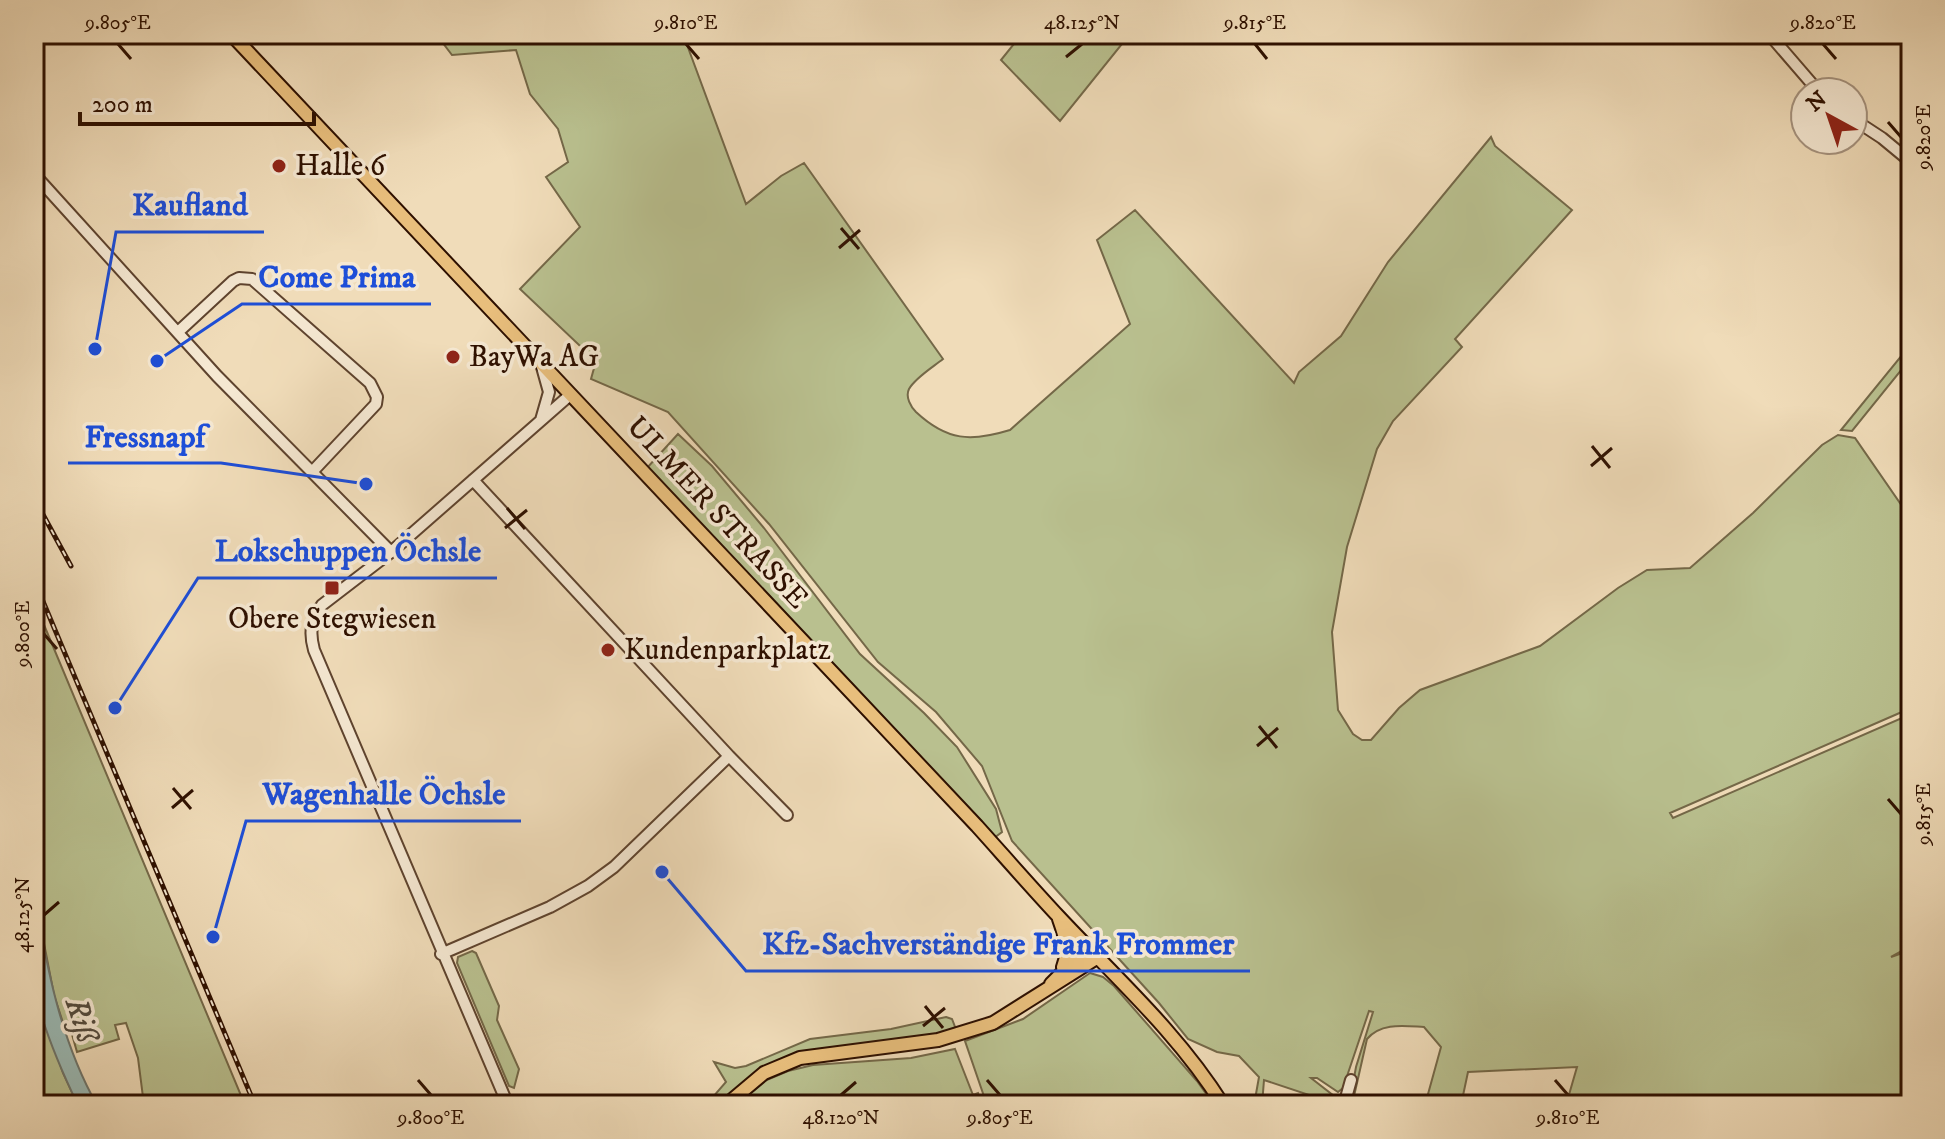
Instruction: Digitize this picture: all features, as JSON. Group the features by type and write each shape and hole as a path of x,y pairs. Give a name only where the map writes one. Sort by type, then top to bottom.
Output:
{"main road":[{"name":"ULMER STRASSE","path":"235,38 1177,1040 1223,1105"},
{"path":"1058,916 1067,942 1067,957 1062,971"},
{"path":"1045,991 1088,947"},
{"path":"726,1105 764,1073 800,1058 949,1037 993,1023 1098,957"}],"street":[{"path":"1769,34 1805,76"},
{"path":"1869,129 1911,162"},
{"path":"34,174 178,332 391,552"},
{"path":"178,332 233,281 252,279 370,383 377,397 376,404 312,472"},
{"path":"540,422 549,392 541,365"},
{"path":"508,1105 441,954 311,637 314,616 322,605 391,552 570,395"},
{"path":"473,480 787,815"},
{"path":"441,954 550,907 588,886 614,867 729,756"},
{"path":"1344,1105 1351,1080"}],"green space":[{"path":"436,34 683,34 746,204 781,176 804,163 943,359 909,389 911,405 938,429 960,436 983,436 1010,430 1130,324 1097,240 1135,210 1294,383 1299,372 1341,336 1388,262 1491,137 1495,146 1572,210 1455,339 1462,347 1393,421 1377,449 1347,547 1332,632 1338,710 1353,734 1362,740 1371,740 1420,690 1540,646 1647,570 1690,568 1753,513 1822,445 1838,435 1855,438 1911,519 1911,708 1670,813 1673,818 1911,714 1911,946 1891,957 1911,950 1911,1105 1566,1105 1577,1067 1468,1072 1461,1105 1425,1105 1441,1047 1424,1027 1401,1026 1386,1027 1367,1039 1352,1105 1349,1105 1356,1067 1373,1012 1369,1011 1343,1088 1338,1092 1317,1078 1311,1078 1334,1096 1339,1105 1264,1080 1262,1105 1254,1105 1259,1077 1239,1056 1217,1052 1188,1039 1012,841 982,766 936,712 878,662 769,524 668,412 591,379 596,361 520,289 580,227 546,177 568,162 558,129 530,94 516,50 452,55"},
{"path":"1022,34 1130,34 1060,121 1001,60"},
{"path":"1911,344 1911,358 1852,431 1841,430"},
{"path":"678,434 712,466 764,528 860,654 957,747 996,809 1002,832 994,838 646,469"},
{"path":"34,601 245,1105 144,1105 138,1058 126,1023 115,1025 119,1039 77,1052 71,1031 66,1032 54,995 34,892"},
{"path":"472,951 476,953 499,1006 497,1020 519,1069 514,1088 509,1086 457,963 458,957"},
{"path":"1090,973 1103,977 1114,986 1197,1081 1214,1105 987,1105 965,1041 1023,1019"},
{"path":"34,988 63,1073 78,1105 42,1105 34,1079"},
{"path":"946,1017 952,1019 957,1032 807,1052 720,1105 706,1105 726,1082 714,1062 735,1068 746,1066 810,1039 891,1029"},
{"path":"955,1049 973,1095 978,1093 982,1105 734,1105 762,1082 788,1071 813,1065 911,1058"}],"water":[{"path":"34,891 56,1001 73,1054 97,1105 78,1105 53,1048 38,1003 34,988"}],"railway":[{"path":"34,498 71,566"},
{"path":"34,580 255,1105"}],"place":[{"name":"Halle 6","path":"279,166"},
{"name":"Kaufland","path":"95,349"},
{"name":"BayWa AG","path":"453,357"},
{"name":"Come Prima","path":"157,361"},
{"name":"Fressnapf","path":"366,484"},
{"name":"Obere Stegwiesen","path":"332,588"},
{"name":"Kundenparkplatz","path":"608,650"},
{"name":"Lokschuppen Öchsle","path":"115,708"},
{"name":"Kfz-Sachverständige Frank Frommer","path":"662,872"},
{"name":"Wagenhalle Öchsle","path":"213,937"}],"water label":[{"name":"Riß","path":"81,1020"}]}
